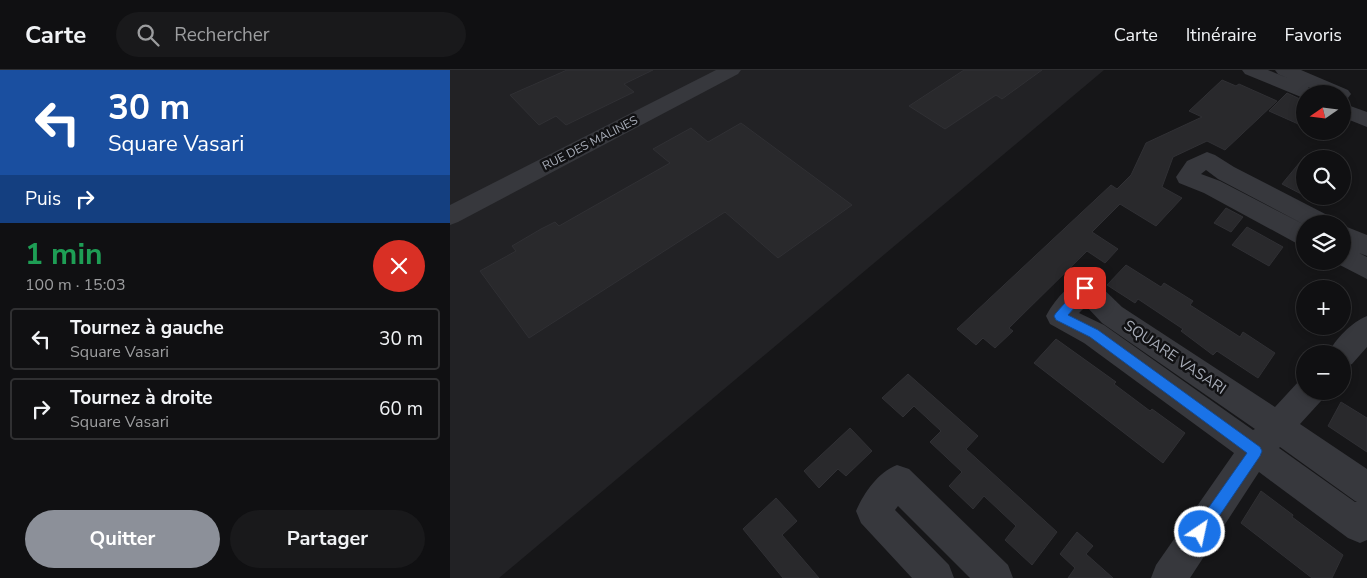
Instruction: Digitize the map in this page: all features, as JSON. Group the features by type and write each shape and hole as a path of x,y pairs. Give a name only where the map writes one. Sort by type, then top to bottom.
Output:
{"street":[{"name":"RUE DES MALINES","path":"450,216 731,70"},
{"path":"1252,70 1296,89"},
{"path":"1285,70 1321,85"},
{"path":"1351,98 1367,104"},
{"path":"1351,113 1367,120"},
{"path":"1296,231 1212,187 1187,178 1195,166 1207,160 1226,173 1307,215"},
{"path":"1351,238 1367,246"},
{"path":"1351,260 1367,268"},
{"name":"SQUARE VASARI","path":"1367,490 1278,426 1112,315 1085,288 1060,316 1094,334 1360,526 1367,514"},
{"path":"1351,345 1367,328"},
{"path":"1169,578 1256,451 1302,400"},
{"path":"936,578 872,511 897,481 995,578"}],"shaded area":[{"path":"450,70 1104,70 499,578 450,578"}],"building":[{"path":"567,70 653,70 624,84 634,92 566,125 556,116 539,125 510,95"},
{"path":"964,70 1042,70 1002,99 996,95 945,129 909,106"},
{"path":"1222,80 1236,86 1239,84 1277,101 1225,150 1207,141 1173,157 1162,187 1182,198 1156,226 1120,204 1092,232 1118,249 1105,263 1087,251 1009,328 1013,331 995,348 983,338 976,345 957,329 1111,185 1117,189 1131,175 1146,143 1202,117 1189,111"},
{"path":"1287,93 1296,97 1296,123 1269,111"},
{"path":"741,123 852,205 778,258 725,212 529,338 480,271 516,251 512,246 541,229 555,222 559,226 670,163 653,149 691,128 708,142"},
{"path":"1296,167 1296,191 1282,184"},
{"path":"1226,208 1243,217 1231,232 1214,223"},
{"path":"1247,227 1283,247 1269,266 1232,245"},
{"path":"1126,265 1161,287 1164,283 1193,301 1190,305 1240,337 1243,332 1275,353 1258,378 1217,351 1213,355 1181,331 1183,329 1138,299 1135,303 1107,285"},
{"path":"1056,339 1116,382 1114,384 1150,411 1152,409 1185,433 1163,463 1034,363"},
{"path":"908,374 978,436 966,449 1057,532 1032,565 1005,540 1016,526 984,496 973,509 949,486 962,472 930,442 941,431 914,406 903,417 882,398"},
{"path":"1341,402 1367,418 1367,452 1328,426"},
{"path":"850,428 872,451 846,476 838,469 819,488 804,471"},
{"path":"1261,491 1343,555 1332,578 1312,578 1241,523"},
{"path":"776,498 797,521 782,535 819,578 783,578 743,529"},
{"path":"1077,532 1093,546 1086,554 1113,578 1068,578 1075,568 1060,554"}],"route":[{"path":"1085,288 1060,316 1094,334 1256,451 1200,532"}]}
